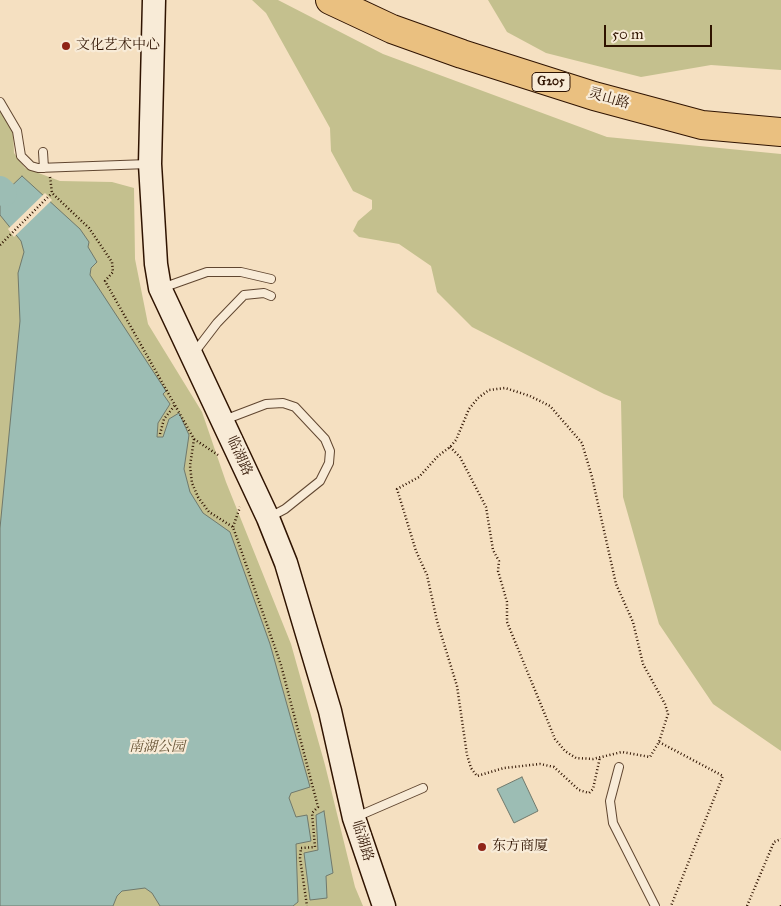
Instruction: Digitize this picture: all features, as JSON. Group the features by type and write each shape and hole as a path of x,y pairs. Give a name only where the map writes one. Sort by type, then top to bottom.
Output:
{"highway":[{"name":"灵山路","path":"330,0 392,29 462,54 594,96 702,125 781,132"}],"street":[{"name":"临湖路","path":"154,0 150,164 156,264 160,288 268,518 286,563 330,712 354,818 384,906"}],"lane":[{"path":"0,102 13,121 17,131 19,150 25,162 38,168 150,164"},
{"path":"43,152 47,168"},
{"path":"160,288 207,272 241,272 271,280"},
{"path":"192,356 217,323 244,295 264,293 270,296"},
{"path":"223,421 266,404 283,403 295,407 325,439 330,452 329,463 320,482 285,509 268,518"},
{"path":"619,767 610,801 612,816 619,837 654,906"},
{"path":"354,818 423,788"}],"path":[{"path":"47,168 52,193 89,228 112,262 113,272 104,281 194,439 220,456"},
{"path":"0,244 52,193"},
{"path":"450,447 460,457 486,507 493,550 499,561 498,571 508,602 507,622 555,739 565,751 576,758 600,758 622,752 650,757 659,742 668,714 665,704 642,664 633,622 616,584 592,477 582,443 550,406 530,396 505,388 489,390 478,398 463,420 456,440 450,447 438,456 419,477 397,489 416,551 427,575 437,621 456,686 472,768 477,776 520,766 540,764 554,767 579,790 589,793 593,789 600,758"},
{"path":"160,434 164,419 175,406"},
{"path":"194,439 190,466 192,482 198,497 209,512 233,527"},
{"path":"240,507 233,527 281,665 318,806 312,813 315,847 302,848 300,858 307,906"},
{"path":"659,742 722,776 671,906"},
{"path":"747,906 774,842 781,839"}],"green space":[{"path":"252,0 278,0 383,54 607,137 781,154 781,751 713,704 659,624 623,497 621,401 472,327 437,292 431,266 399,244 359,237 353,231 358,221 372,209 372,200 353,191 331,151 330,128 266,13"},
{"path":"488,0 781,0 781,70 711,65 641,77 546,53 507,32"},
{"name":"南湖公园","path":"0,111 13,128 14,153 25,168 60,181 112,182 134,188 135,259 148,324 202,412 226,482 291,644 325,765 355,887 363,906 0,906"}],"water":[{"name":"南湖公园","path":"22,176 80,229 89,242 88,247 97,262 91,268 90,275 166,391 163,394 170,404 158,423 157,437 163,437 169,419 179,413 189,435 184,469 190,492 203,513 230,532 270,644 310,787 291,793 289,798 296,817 307,815 311,841 296,844 298,902 293,906 160,906 152,893 145,888 122,891 117,896 113,906 0,906 0,528 20,321 18,273 24,252 21,241 0,215 0,197"},
{"path":"522,777 538,811 514,823 497,789"},
{"path":"324,811 333,873 326,876 327,898 310,900 304,853 318,850 316,815"}],"pier":[{"path":"45,193 52,200 14,237 8,229"}],"waterway":[{"path":"0,189 4,193"}],"place":[{"name":"文化艺术中心","path":"66,46"},
{"name":"东方商厦","path":"482,847"}]}
